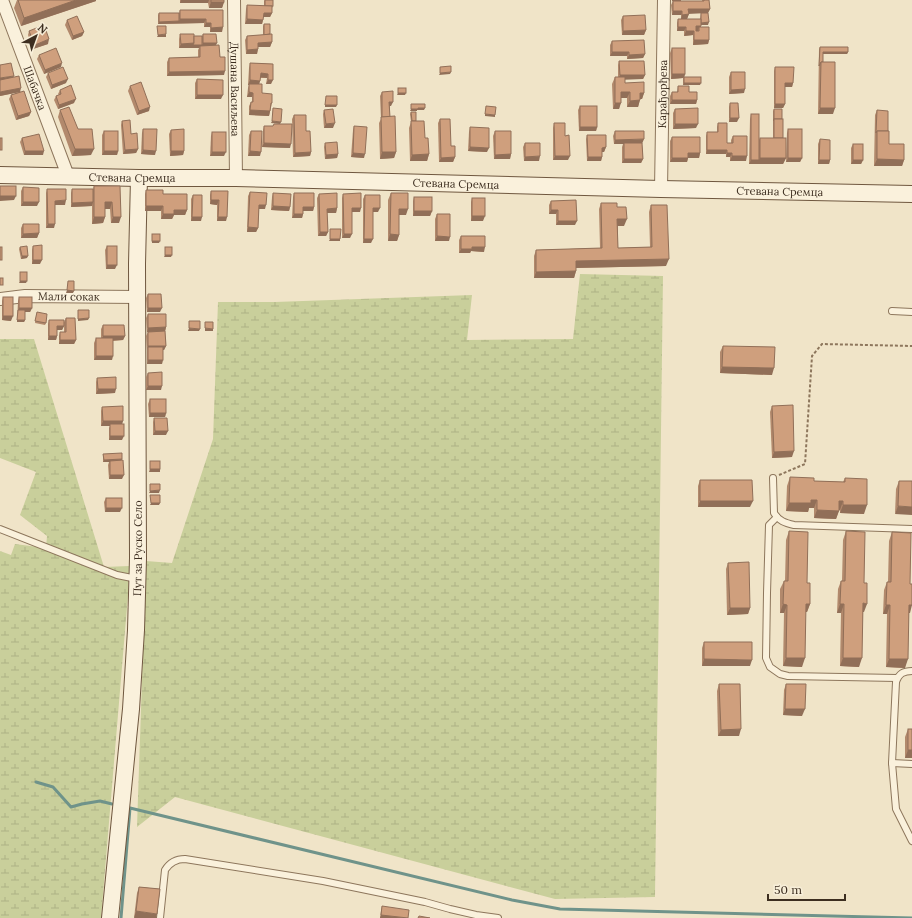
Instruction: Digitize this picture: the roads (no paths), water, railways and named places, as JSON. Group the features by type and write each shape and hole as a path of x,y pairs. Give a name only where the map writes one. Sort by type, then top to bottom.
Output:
{"main road":[{"name":"Стевана Сремца","path":"0,175 139,178 236,178 912,194"},
{"name":"Пут за Руско Село","path":"110,918 131,709 138,579 139,178"}],"street":[{"name":"Шабачка","path":"2,0 68,176"},
{"name":"Душана Васиљева","path":"234,0 236,178"},
{"name":"Карађорђева","path":"661,189 664,0"},
{"name":"Мали сокак","path":"0,300 25,296 138,297"}],"lane":[{"path":"892,312 912,312"},
{"path":"773,478 773,508 777,517 781,521 794,525 912,529"},
{"path":"777,517 769,525 766,658 770,667 780,674 788,676 897,678"},
{"path":"0,529 117,575 138,579"},
{"path":"912,671 903,672 897,678 896,682 892,763 896,809 912,841"},
{"path":"892,763 912,764"},
{"path":"160,918 166,870 170,864 181,859 323,882 498,918"}],"waterway":[{"path":"36,782 53,787 71,807 100,801 112,804"},
{"path":"121,918 130,808 512,900 560,909 912,918"}]}
